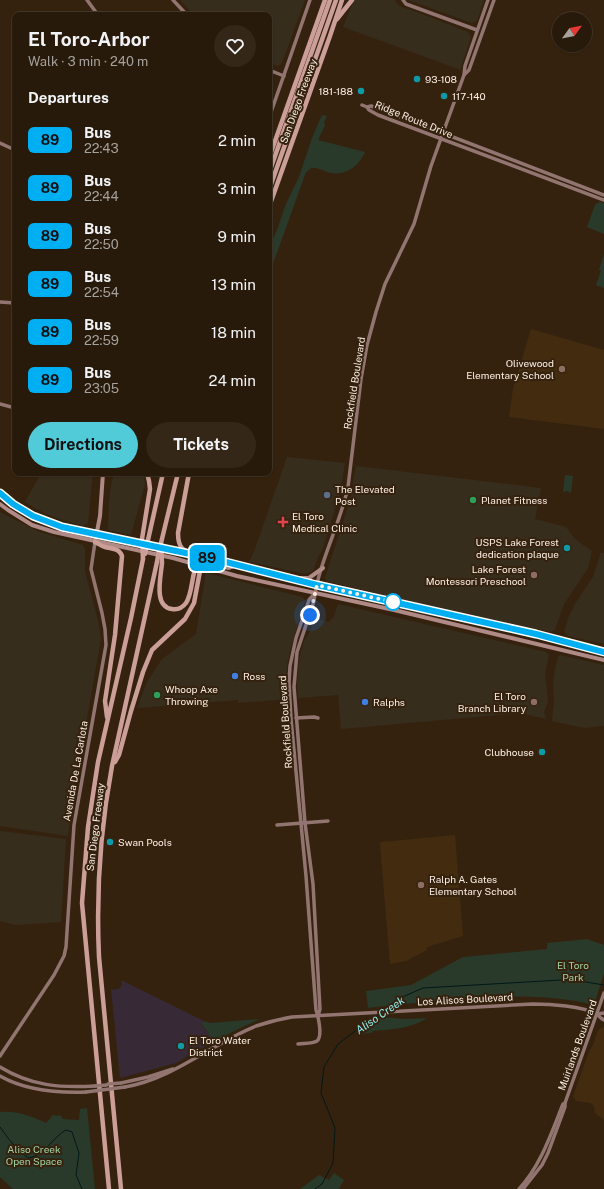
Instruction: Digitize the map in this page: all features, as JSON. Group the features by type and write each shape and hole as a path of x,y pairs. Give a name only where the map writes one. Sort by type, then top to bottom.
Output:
{"highway":[{"name":"San Diego Freeway","path":"272,150 325,0"},
{"path":"272,164 330,0"},
{"path":"272,181 336,0"},
{"name":"San Diego Freeway","path":"272,199 342,0"},
{"path":"336,20 352,0"},
{"path":"143,559 142,538 150,489 148,476"},
{"name":"San Diego Freeway","path":"109,1189 82,903 88,827 98,762 162,476"},
{"path":"177,476 161,543 159,563 160,598 165,606 173,610 179,608 187,601 197,564"},
{"path":"188,476 178,533 178,542 183,550 199,556"},
{"path":"95,542 118,550 122,553 115,635 105,701 107,719"},
{"name":"San Diego Freeway","path":"121,1189 97,923 99,862 106,795 159,563"},
{"path":"112,766 119,755 131,710 152,650 185,619 192,610 200,572 197,564"}],"main road":[{"path":"88,0 96,12"},
{"path":"173,0 184,12"},
{"path":"272,110 310,0"},
{"path":"403,0 406,4 477,30 481,36"},
{"name":"Rockfield Boulevard","path":"298,1044 313,1042 319,1039 320,1035 316,1010 303,823 294,687 295,666 299,645 314,601 322,568 342,510 348,487 361,379 367,345 376,312 385,284 414,224 431,166 444,134 464,75 465,66 488,0"},
{"name":"Rockfield Boulevard","path":"464,75 469,70 494,0"},
{"path":"272,71 284,76"},
{"path":"362,105 367,107"},
{"name":"Ridge Route Drive","path":"367,107 371,106 380,109 604,195"},
{"name":"Ridge Route Drive","path":"367,107 369,110 378,114 604,200"},
{"path":"0,143 12,149"},
{"path":"0,302 12,303"},
{"path":"0,404 12,407"},
{"name":"Avenida De La Carlota","path":"0,1056 54,975 66,947 68,935 74,825 106,645 102,613 91,568 97,534 104,476"},
{"path":"0,493 13,504 47,522 62,527 199,556 604,652"},
{"path":"0,504 32,525 54,532 197,564 211,569 604,660"},
{"path":"211,569 214,565 229,568 238,565"},
{"path":"292,578 309,578 322,568"},
{"name":"Rockfield Boulevard","path":"315,593 309,600 296,638 290,666 289,682 291,718 303,823 313,884 320,1009 318,1016"},
{"path":"427,618 429,610"},
{"path":"555,649 557,640"},
{"path":"291,718 318,718"},
{"path":"277,825 328,821"},
{"name":"Muirlands Boulevard","path":"523,1189 542,1165 548,1153 604,993"},
{"name":"Los Alisos Boulevard","path":"0,1076 14,1083 47,1091 86,1092 137,1085 157,1079 243,1032 283,1019 533,1004 571,1007 597,1014 604,1013"},
{"name":"Los Alisos Boulevard","path":"597,1014 604,1020"},
{"name":"Los Alisos Boulevard","path":"0,1067 20,1078 62,1087 87,1087 121,1083 148,1077 176,1068"},
{"name":"Muirlands Boulevard","path":"519,1189 539,1162 563,1104 565,1103"}],"shaded area":[{"path":"180,0 305,0 282,63 278,66 272,64 272,12 191,12"},
{"path":"354,0 395,0 401,7 468,32 471,37 461,70 343,27"},
{"path":"408,0 484,0 477,21 472,23"},
{"name":"Olivewood Elementary School","path":"531,329 604,350 604,429 509,417 513,389"},
{"path":"287,457 345,463 340,493 322,551 313,571 306,574 249,562 255,549"},
{"path":"356,466 541,488 535,519 566,527 576,540 592,551 588,568 564,604 555,630 550,632 421,604 326,581 325,578 350,500"},
{"path":"93,476 88,523 84,526 59,519 44,513 25,502 39,477"},
{"path":"113,476 144,477 145,484 131,535 108,530 111,486"},
{"path":"0,512 37,531 83,545 85,549 85,572 98,620 101,639 72,804 68,836 0,826"},
{"path":"601,552 604,553 604,644 568,636 564,632 575,604 593,577"},
{"path":"206,573 303,597 305,601 287,665 287,699 238,703 238,700 137,708 147,682 162,659 196,634"},
{"path":"338,604 546,652 549,655 545,674 548,700 544,712 546,719 520,713 341,729 338,695 298,698 297,686 299,660 304,641 311,630 314,618 330,622 331,618 333,619"},
{"path":"560,655 604,665 604,726 584,728 552,721 554,674 558,657"},
{"path":"0,831 66,839 61,922 16,925 0,921"},
{"name":"Ralph A. Gates Elementary School","path":"455,835 463,936 427,947 427,950 406,961 390,964 381,842"},
{"name":"El Toro Water District","path":"121,980 204,1021 201,1025 207,1031 213,1042 176,1063 120,1078 111,989 114,990 120,988 122,984"},
{"path":"604,1026 604,1120 594,1112 595,1109 593,1105 590,1103 576,1101 573,1096 598,1030"}],"green space":[{"path":"322,115 327,116 324,122 325,125 318,140 365,152 354,167 345,172 333,173 317,168 311,168 306,172 272,267 272,241 286,204 299,177 312,138"},
{"path":"599,202 604,203 604,234 587,227 595,205"},
{"path":"604,254 604,288 596,285 601,271 599,270"},
{"path":"565,475 573,476 571,493 567,491 563,492"},
{"name":"El Toro Park","path":"587,939 604,945 604,973 595,1002 590,1004 552,998 514,996 457,999 368,1008 366,991 411,985 463,957 547,949 547,943"},
{"path":"383,1017 405,1019 427,1018 421,1022 401,1028 361,1034 359,1032 377,1018"},
{"path":"260,1019 213,1042 201,1024 204,1021 210,1023"},
{"name":"Aliso Creek Open Space","path":"87,1108 95,1189 13,1189 0,1177 0,1112 24,1114 46,1123 53,1115 60,1115 63,1119 79,1120 80,1109"},
{"path":"334,1173 344,1180 339,1189 300,1189 319,1175 329,1180"}],"waterway":[{"name":"Aliso Creek","path":"383,1010 400,998 423,988 561,980 580,981 604,985"},
{"name":"Aliso Creek","path":"315,1189 322,1184 333,1163 335,1128 321,1093 324,1067 338,1044 379,1013"},
{"name":"Aliso Creek","path":"0,1127 9,1140 29,1158 44,1150 61,1133 66,1130 72,1132 79,1153 76,1175 82,1189"}],"bus line":[{"name":"89","path":"0,493 13,504 33,516 62,527 214,559 317,585 549,637 604,652"}],"place":[{"name":"93-108","path":"417,79"},
{"name":"181-188","path":"361,91"},
{"name":"117-140","path":"444,96"},
{"name":"Olivewood Elementary School","path":"562,369"},
{"name":"The Elevated Post","path":"327,495"},
{"name":"Planet Fitness","path":"473,500"},
{"name":"El Toro Medical Clinic","path":"283,522"},
{"name":"USPS Lake Forest dedication plaque","path":"567,548"},
{"name":"Lake Forest Montessori Preschool","path":"534,575"},
{"name":"Ross","path":"235,676"},
{"name":"Whoop Axe Throwing","path":"157,695"},
{"name":"Ralphs","path":"365,702"},
{"name":"El Toro Branch Library","path":"534,702"},
{"name":"Clubhouse","path":"542,752"},
{"name":"Swan Pools","path":"110,842"},
{"name":"Ralph A. Gates Elementary School","path":"421,885"},
{"name":"El Toro Water District","path":"181,1046"}],"route":[{"path":"310,615 317,585 393,602"}]}
